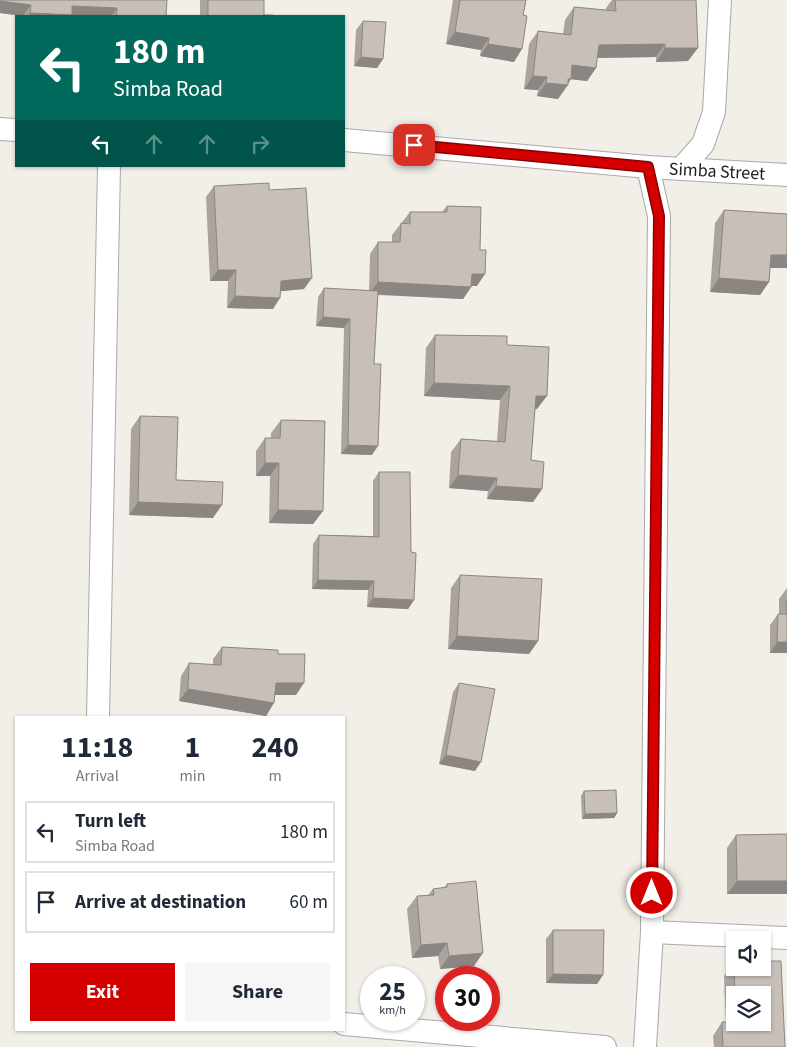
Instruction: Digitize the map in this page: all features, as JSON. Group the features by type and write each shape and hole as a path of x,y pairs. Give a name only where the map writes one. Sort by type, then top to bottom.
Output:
{"street":[{"path":"682,169 703,144 714,112 720,0"},
{"path":"0,129 15,130"},
{"name":"Simba Street","path":"345,140 648,167 787,175"},
{"path":"98,716 109,167"},
{"path":"645,1047 652,932 659,216 648,167"},
{"path":"652,932 787,938"},
{"path":"345,1024 605,1047"}],"building":[{"path":"167,0 166,15 116,15 117,8 72,6 72,15 30,13 31,5 0,1"},
{"path":"208,0 264,0 264,15 208,15"},
{"path":"460,0 526,0 523,15 527,16 522,49 488,44 489,38 455,32"},
{"path":"615,0 696,0 698,48 665,48 665,44 599,45 596,68 572,65 571,79 568,79 568,85 546,83 547,77 533,76 538,31 571,35 574,7 616,11"},
{"path":"363,21 386,22 383,59 361,57"},
{"path":"269,183 269,190 306,188 312,278 281,281 280,298 235,296 236,270 218,270 214,186"},
{"path":"447,206 481,207 480,250 486,250 485,274 472,274 471,287 378,282 378,242 400,242 401,223 410,224 410,212 447,212"},
{"path":"724,210 787,214 787,255 771,255 769,282 719,278"},
{"path":"324,288 378,291 374,364 381,364 378,446 348,445 350,319 323,317"},
{"path":"435,335 507,336 507,345 549,347 547,396 536,396 531,460 544,462 542,489 496,486 497,478 458,475 461,439 505,442 510,386 434,383"},
{"path":"140,416 178,417 176,480 223,482 222,505 138,502"},
{"path":"281,420 325,421 323,511 278,510 279,463 265,463 265,438 280,438"},
{"path":"379,472 410,472 411,552 416,553 414,600 373,598 374,581 318,580 319,535 379,537"},
{"path":"460,575 542,579 538,641 457,636"},
{"path":"778,614 787,614 787,642 777,642"},
{"path":"222,647 278,650 278,654 305,654 304,683 276,683 274,703 188,689 189,663 221,665"},
{"path":"459,683 495,689 481,762 446,755"},
{"path":"616,790 617,813 585,814 584,791"},
{"path":"787,834 787,881 737,881 736,835"},
{"path":"476,881 483,953 449,956 447,943 421,945 417,896 434,895 433,889 447,887 447,884"},
{"path":"553,930 604,930 603,975 553,974"},
{"path":"771,961 781,961 785,1047 723,1047 722,1022 726,1022 726,1031 771,1031 771,986 735,986 734,976 771,976"}],"route":[{"path":"414,145 648,167 659,216 652,893"}]}
